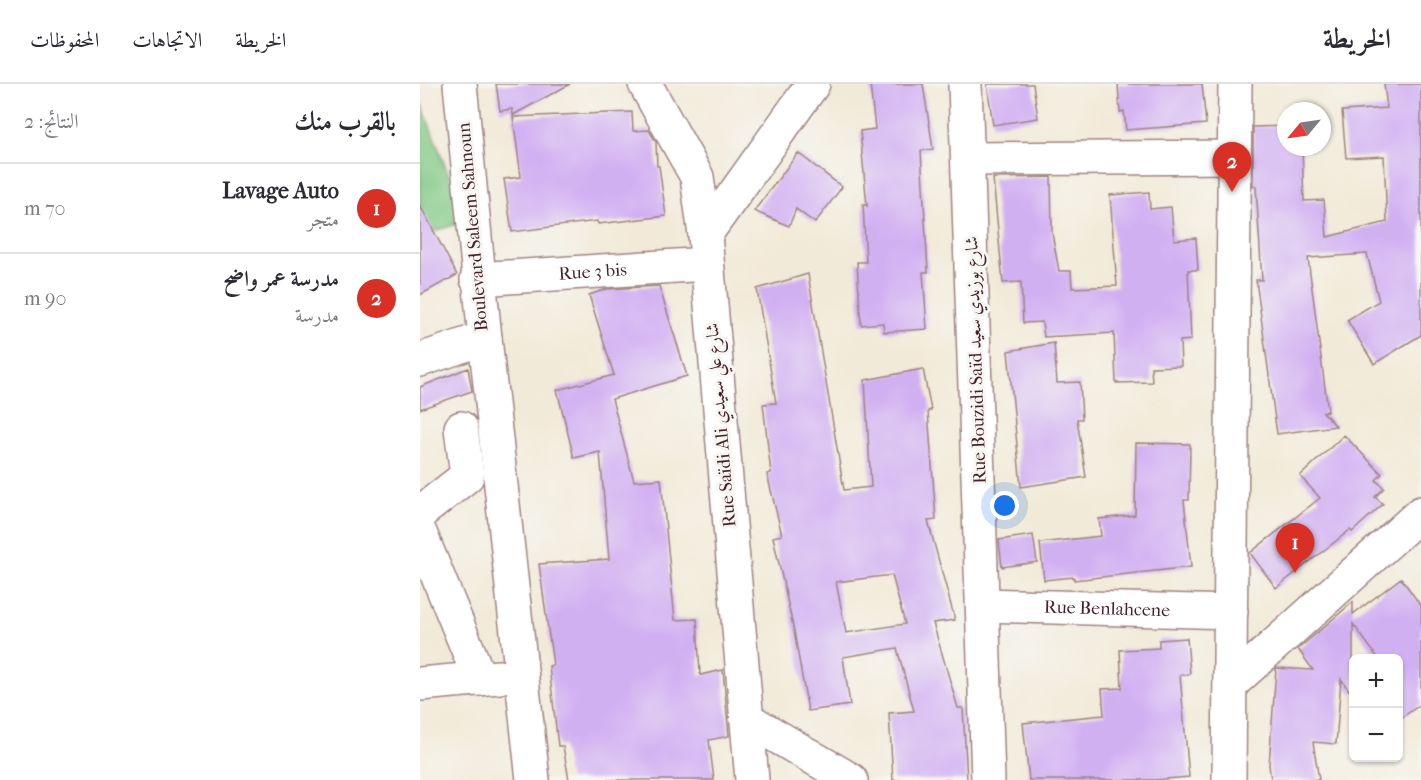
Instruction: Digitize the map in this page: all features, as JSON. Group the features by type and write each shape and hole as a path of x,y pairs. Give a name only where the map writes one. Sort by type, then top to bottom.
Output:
{"street":[{"name":"Boulevard Saleem Sahnoun","path":"420,360 485,338 477,279 460,84"},
{"name":"Rue Saïdi Ali شارع علي سعيدي","path":"645,84 697,177 706,249 752,780"},
{"path":"706,249 813,84"},
{"name":"Rue Bouzidi Saïd شارع بوزيدي سعيد","path":"965,84 988,780"},
{"path":"1229,780 1235,84"},
{"path":"969,159 1235,157"},
{"name":"Rue 3 bis","path":"477,279 706,249"},
{"path":"485,338 533,780"},
{"path":"420,513 467,476 461,428"},
{"path":"1231,684 1421,513"},
{"path":"420,533 480,679"},
{"name":"Rue Benlahcene","path":"984,605 1231,612"},
{"path":"420,684 522,675"},
{"path":"747,719 851,780"}],"green space":[{"path":"420,100 466,221 420,236"}],"building":[{"path":"496,84 570,84 513,115 512,109 500,111"},
{"path":"870,84 923,84 933,149 921,151 928,272 923,272 927,329 884,332 883,323 861,325 857,262 866,262 863,204 867,206 860,131 875,129"},
{"path":"987,84 1033,84 1038,118 993,125"},
{"path":"1118,84 1202,84 1206,124 1126,130 1124,111 1120,112"},
{"path":"1384,84 1421,84 1421,335 1374,364 1347,320 1379,301 1367,254 1308,258 1328,411 1323,412 1336,426 1277,434 1256,280 1262,280 1256,186 1253,186 1253,127 1277,126 1277,156 1302,156 1304,201 1324,200 1327,237 1387,222 1384,156 1346,158 1342,111 1387,108"},
{"path":"632,112 633,131 649,130 656,142 657,166 659,166 666,216 598,224 597,221 512,232 504,179 521,177 513,117"},
{"path":"798,153 842,187 815,223 796,209 789,226 754,211"},
{"path":"1051,177 1052,233 1059,271 1071,271 1072,288 1117,286 1110,195 1149,192 1150,209 1171,207 1174,240 1196,238 1198,270 1188,270 1191,340 1180,341 1181,366 1151,367 1152,382 1116,383 1114,333 1044,337 1042,322 1023,323 1021,282 1003,283 993,178"},
{"path":"420,205 457,275 420,295"},
{"path":"808,274 844,490 871,487 865,380 923,369 931,410 928,411 936,520 928,521 955,620 933,623 958,708 963,708 967,780 893,780 889,713 914,711 897,648 843,657 850,705 808,711 794,631 773,537 782,535 767,474 771,473 763,404 776,403 757,289","holes":["892,575 905,624 846,633 836,582"]},
{"path":"659,286 687,376 612,399 634,481 661,479 675,620 697,619 700,675 723,670 729,736 709,740 714,780 569,780 563,746 558,746 549,666 553,665 539,564 609,559 600,452 574,458 557,390 614,375 589,295 607,289"},
{"path":"1054,343 1057,383 1080,382 1082,419 1077,419 1086,477 1021,487 1008,351"},
{"path":"468,368 472,391 420,409 420,387"},
{"path":"1344,435 1382,474 1376,480 1384,488 1375,497 1383,504 1352,532 1350,530 1276,588 1250,553 1320,498 1300,476"},
{"path":"1136,443 1190,444 1189,500 1184,500 1191,567 1074,580 1074,577 1044,580 1040,543 1101,536 1099,519 1135,515"},
{"path":"1033,535 1037,562 1002,567 999,540"},
{"path":"1401,578 1421,606 1421,704 1403,717 1403,654 1375,654 1353,624 1353,654 1349,654 1349,690 1341,679 1336,744 1313,742 1319,780 1271,780 1269,765 1276,668 1313,670 1298,649 1353,602 1353,614"},
{"path":"1187,638 1190,674 1180,675 1189,777 1154,780 1029,780 1023,723 1104,715 1102,689 1122,688 1120,650 1159,648 1159,640"}],"place":[{"name":"مدرسة عمر واضح","path":"1232,192"},
{"name":"Lavage Auto","path":"1295,573"}]}
